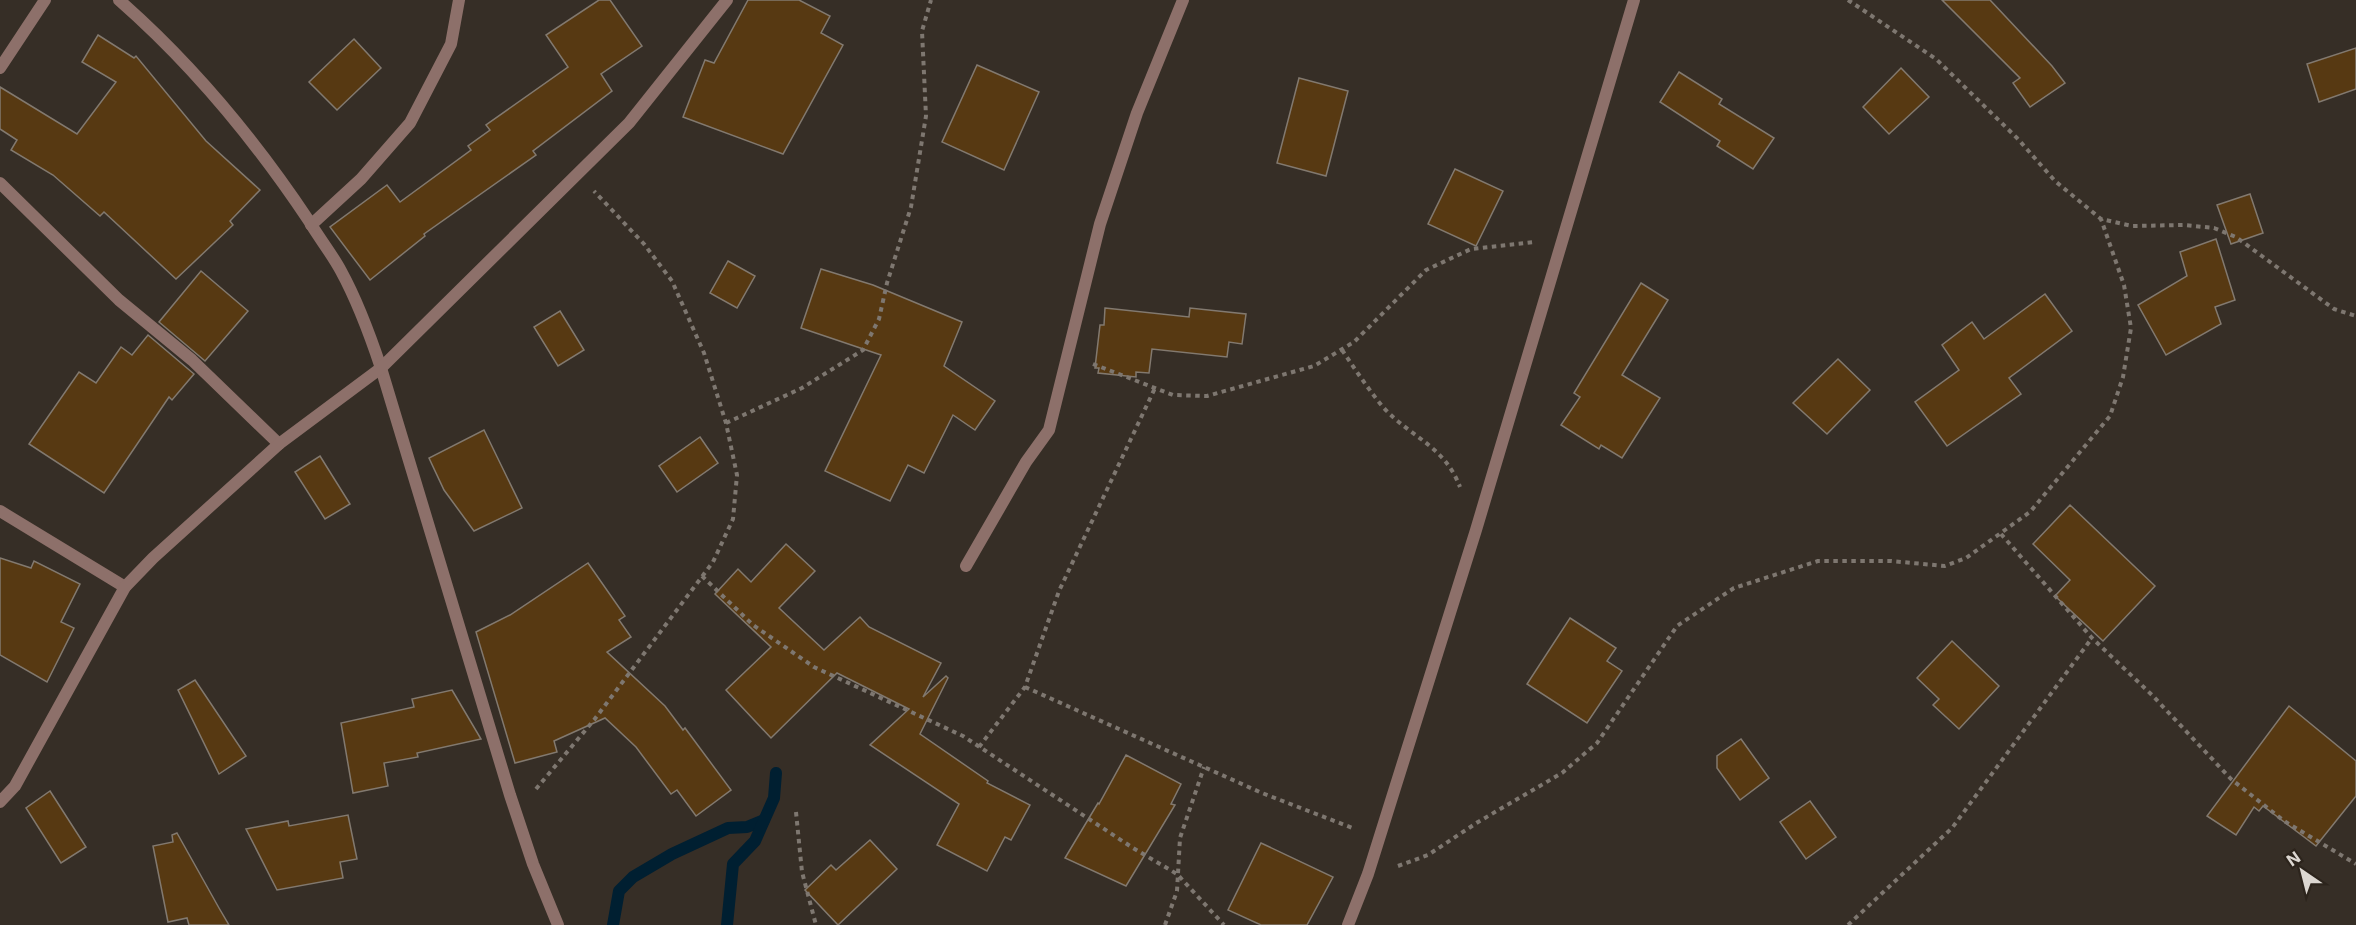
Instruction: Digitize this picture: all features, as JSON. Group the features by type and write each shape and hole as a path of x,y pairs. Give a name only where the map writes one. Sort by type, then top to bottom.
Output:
{"street":[{"path":"0,68 45,0"},
{"path":"119,0 159,35 226,110 285,186 341,270 366,326 381,368 516,812 533,864 558,925"},
{"path":"311,225 361,179 410,123 451,44 459,0"},
{"path":"0,801 21,777 125,587 153,558 279,444 381,368 629,123 727,0"},
{"path":"966,566 1026,462 1049,430 1100,224 1137,113 1182,0"},
{"path":"1348,925 1368,874 1476,530 1634,0"},
{"path":"0,183 119,300 192,360 279,444"},
{"path":"0,511 125,587"}],"path":[{"path":"726,423 802,388 863,350 879,319 887,283 911,207 921,150 926,116 922,31 931,0"},
{"path":"1848,0 1936,59 2017,138 2055,181 2101,219 2132,226 2184,225 2214,228 2236,237 2334,309 2356,316"},
{"path":"516,812 594,720 713,562 732,519 737,475 726,423 704,353 672,281 644,244 578,174"},
{"path":"1368,874 1400,866 1428,855 1478,822 1562,773 1597,743 1677,626 1734,588 1818,561 1890,561 1945,566 1966,558 2030,512 2110,417 2123,377 2131,328 2124,285 2101,219"},
{"path":"1068,354 1173,394 1208,396 1314,366 1354,342 1426,270 1471,249 1563,238"},
{"path":"1342,350 1384,408 1443,456 1455,474 1476,530"},
{"path":"979,747 1025,687 1059,591 1155,388"},
{"path":"2001,534 2092,638 2152,695 2231,779 2284,821 2356,864"},
{"path":"702,576 753,625 814,667 963,736 1133,849 1177,874 1224,925"},
{"path":"1848,925 1952,828 2092,638"},
{"path":"1025,687 1262,793 1379,838"},
{"path":"1165,925 1177,891 1180,838 1204,767"},
{"path":"796,812 802,872 816,925"}],"building":[{"path":"599,0 610,0 642,46 601,74 612,91 533,151 536,155 424,234 425,236 370,280 330,227 387,185 400,202 471,150 468,146 490,130 486,125 568,67 546,35"},
{"path":"748,0 799,0 830,16 821,33 843,45 783,154 683,117 705,60 714,63"},
{"path":"1942,0 1990,0 2065,83 2030,107 2013,83 2020,78"},
{"path":"98,35 134,58 136,56 206,141 260,190 230,221 233,225 176,279 104,212 100,216 53,175 11,150 17,140 0,129 0,87 77,134 116,82 82,62"},
{"path":"354,39 381,68 337,110 309,82"},
{"path":"2356,48 2356,89 2319,102 2307,64"},
{"path":"977,65 1039,92 1004,170 942,142"},
{"path":"1901,68 1929,97 1889,134 1863,107"},
{"path":"1679,72 1722,99 1719,104 1774,138 1753,169 1717,146 1720,141 1660,102"},
{"path":"1299,78 1348,91 1326,176 1277,163"},
{"path":"1455,169 1503,191 1476,246 1428,224"},
{"path":"2250,194 2263,233 2231,244 2217,205"},
{"path":"2216,239 2235,300 2215,307 2221,324 2166,355 2138,305 2187,276 2180,252"},
{"path":"728,261 755,276 737,308 710,293"},
{"path":"821,269 873,285 962,322 944,366 995,401 975,430 953,415 924,473 908,465 890,501 825,471 881,355 801,328"},
{"path":"201,271 248,311 205,361 159,322"},
{"path":"1641,283 1668,300 1622,375 1660,398 1622,458 1601,445 1599,449 1561,425 1580,397 1574,393"},
{"path":"2045,294 2072,331 2009,378 2021,394 1947,446 1915,402 1959,370 1942,345 1972,322 1984,339"},
{"path":"1105,308 1189,317 1190,308 1246,314 1242,344 1229,342 1227,357 1152,349 1149,373 1136,372 1136,377 1098,373 1099,368 1095,368 1100,325 1104,325"},
{"path":"560,311 584,350 558,366 534,327"},
{"path":"148,335 194,374 172,400 169,397 104,493 29,444 79,372 96,383 121,347 132,355"},
{"path":"1838,359 1870,390 1827,434 1793,403"},
{"path":"484,430 522,508 474,531 444,490 429,458"},
{"path":"700,437 718,463 677,492 659,466"},
{"path":"320,456 350,504 325,519 295,472"},
{"path":"2070,505 2155,586 2103,641 2055,596 2070,580 2033,544"},
{"path":"786,544 815,571 779,608 824,650 860,617 869,627 941,663 923,697 946,676 948,678 920,734 988,781 987,783 1030,805 1011,840 1005,837 987,871 937,845 959,804 870,745 909,709 837,673 771,738 726,690 771,647 715,594 738,569 751,582"},
{"path":"0,558 31,568 34,561 80,584 61,622 74,628 47,682 0,655"},
{"path":"588,563 625,616 619,620 631,637 607,652 665,706 683,730 685,728 731,790 696,816 677,790 671,794 636,747 605,718 554,741 557,752 515,763 476,632 510,615"},
{"path":"1570,618 1616,648 1607,661 1622,671 1587,723 1527,684"},
{"path":"1952,641 1999,686 1959,729 1933,705 1939,699 1917,678"},
{"path":"195,680 246,756 219,774 178,690"},
{"path":"452,690 481,739 417,753 418,757 384,763 388,786 353,793 341,723 414,707 412,699"},
{"path":"2289,706 2356,761 2356,796 2316,846 2263,806 2259,811 2254,807 2236,835 2207,816"},
{"path":"1741,739 1769,778 1740,800 1717,768 1717,756"},
{"path":"1126,755 1181,784 1171,804 1175,805 1126,886 1065,858"},
{"path":"50,791 86,847 61,863 26,808"},
{"path":"1810,801 1836,837 1806,859 1780,822"},
{"path":"348,815 357,859 340,862 343,878 277,890 246,829 288,821 289,826"},
{"path":"177,833 229,925 189,925 187,918 168,922 153,846 173,842 172,835"},
{"path":"870,840 897,869 838,925 805,890 831,865 836,870"},
{"path":"1261,843 1333,877 1307,925 1261,925 1228,910"}],"waterway":[{"path":"727,925 733,864 755,841 774,798 776,773"},
{"path":"613,925 619,891 633,877 672,854 728,828 747,827 764,820"}]}
